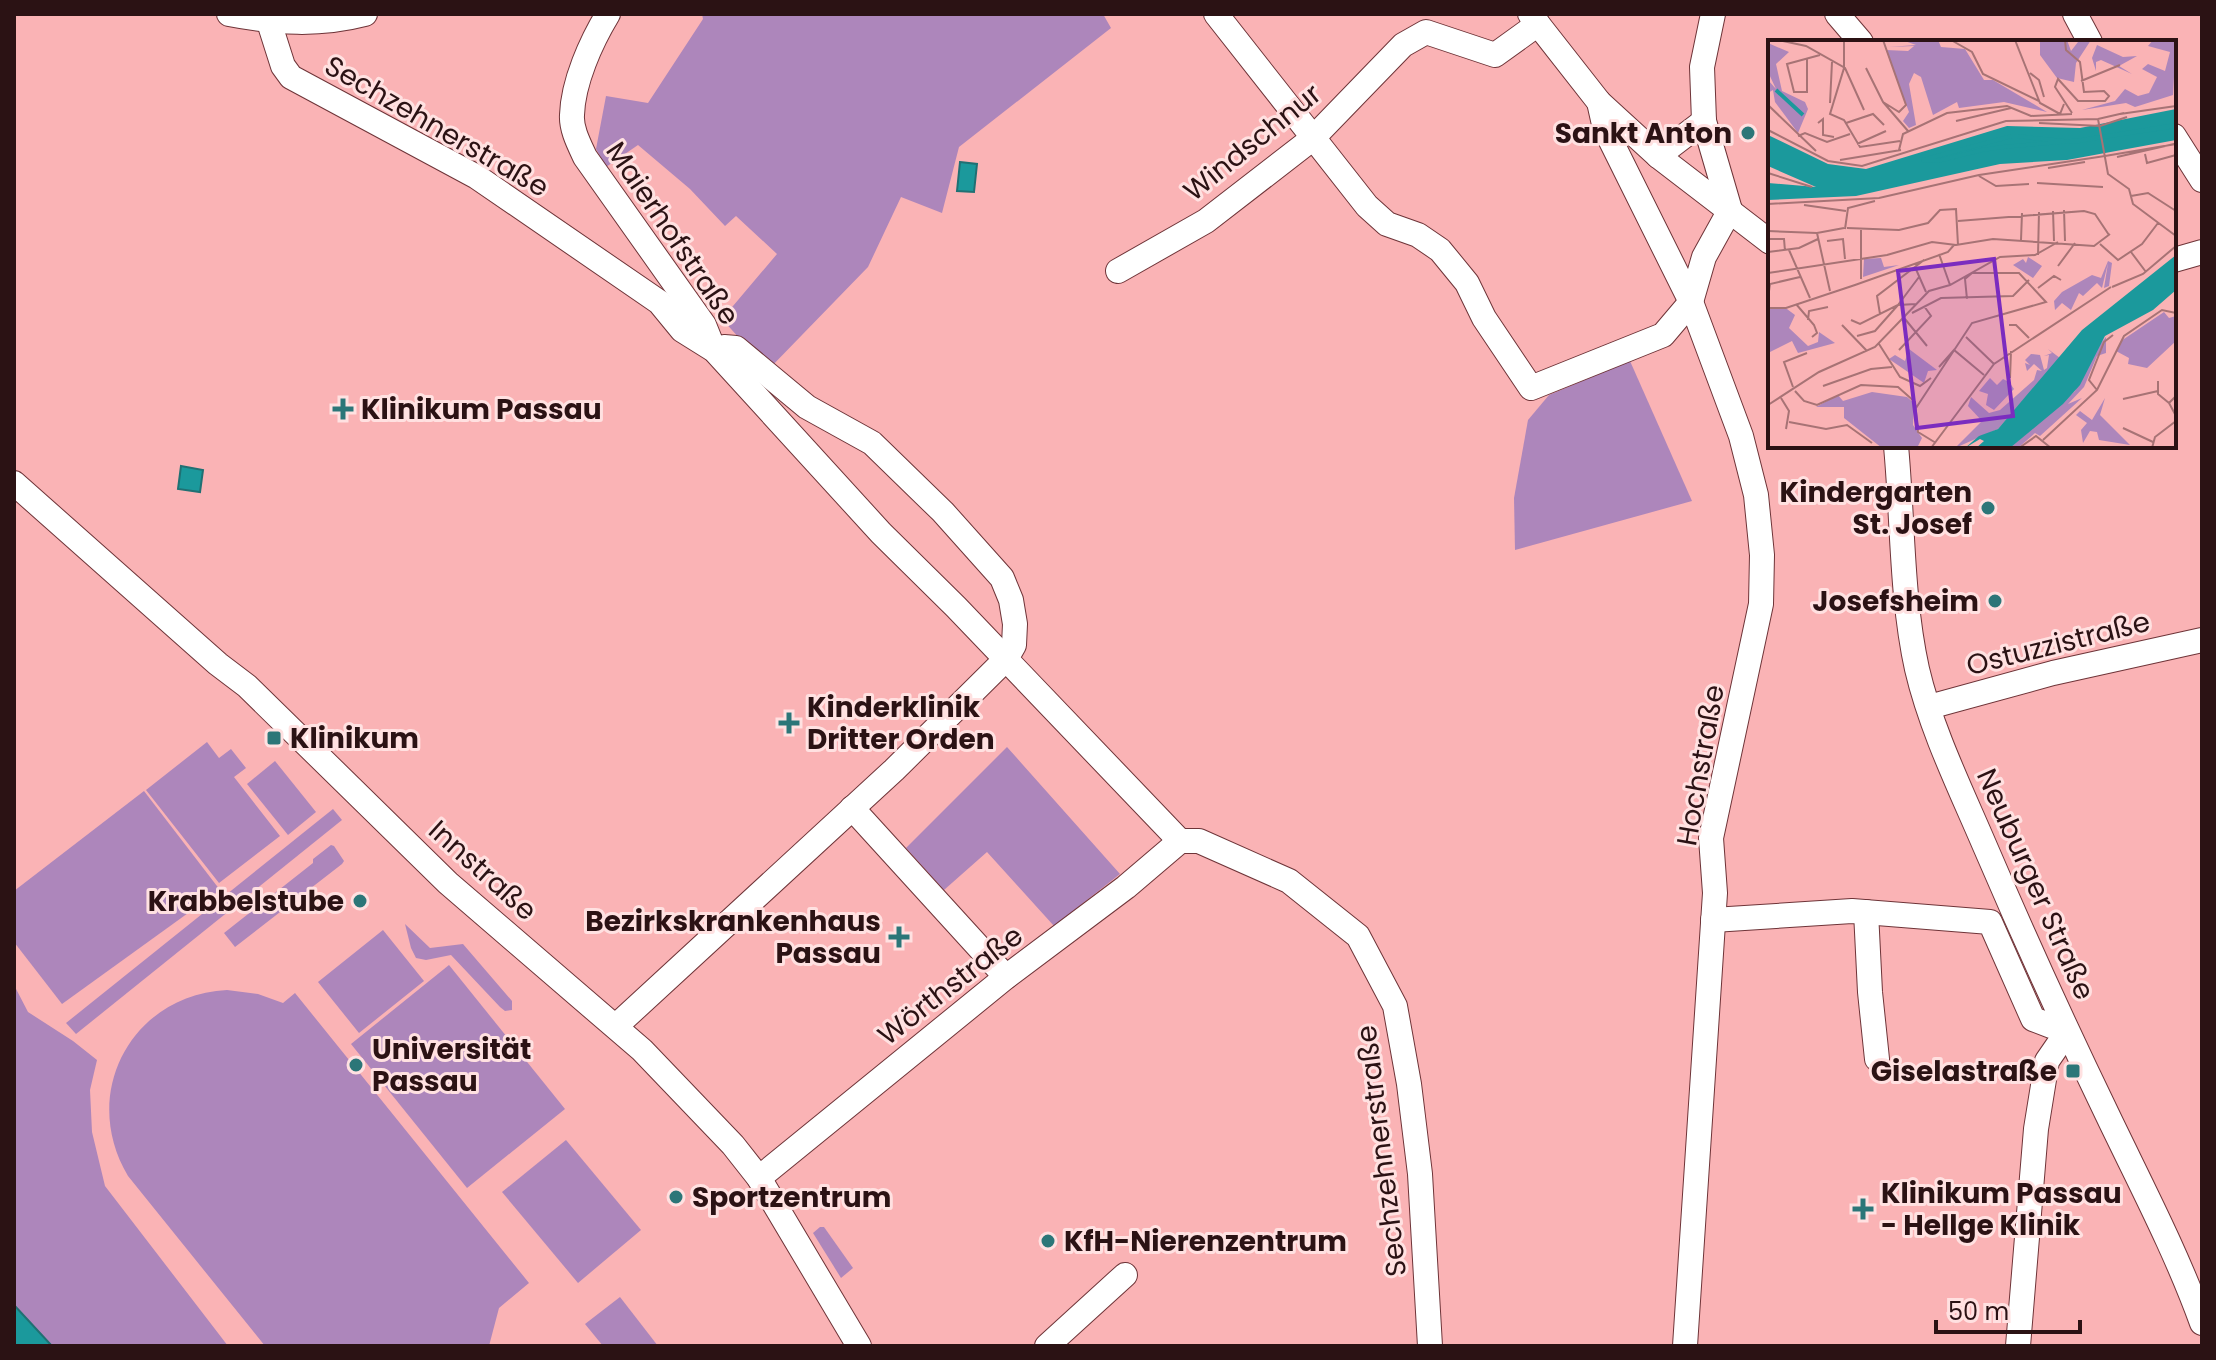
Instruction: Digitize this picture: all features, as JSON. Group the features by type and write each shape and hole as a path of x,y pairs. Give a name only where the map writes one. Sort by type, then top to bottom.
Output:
{"street":[{"path":"229,14 269,22 337,20 365,14"},
{"name":"Maierhofstraße","path":"608,14 575,91 571,117 576,136 585,157 603,184 704,325 714,350"},
{"path":"1216,14 1367,206 1387,224 1418,235 1440,250 1467,283 1484,318 1531,388 1663,335 1691,302 1704,257 1730,210 1704,121 1702,67 1713,14"},
{"path":"1837,14 1859,40"},
{"path":"2075,14 2089,40"},
{"path":"1534,19 1599,102 1658,156 1768,240"},
{"name":"Windschnur","path":"1118,271 1206,221 1312,139 1403,45 1426,32 1495,55 1534,19"},
{"name":"Sechzehnerstraße","path":"269,22 283,66 291,77 477,177 659,302 682,330 714,350 881,533 1180,841 1199,841 1289,881 1358,936 1395,1006 1409,1084 1420,1174 1430,1346"},
{"name":"Hochstraße","path":"1599,102 1605,129 1691,302 1741,436 1756,495 1762,555 1761,604 1711,838 1715,893 1685,1346"},
{"path":"1658,156 1704,121"},
{"path":"2176,139 2202,180"},
{"path":"2176,259 2202,252"},
{"name":"Sechzehnerstraße","path":"714,350 736,348 807,407 872,443 943,512 1002,578 1011,600 1015,624 1014,645 1006,659"},
{"name":"Neuburger Straße","path":"1896,448 1908,609 1917,669 1929,707 1973,820 2067,1032 2171,1248 2202,1323"},
{"name":"Innstraße","path":"14,483 218,664 247,686 448,883 616,1026 673,1081 733,1145 759,1178 859,1346"},
{"name":"Ostuzzistraße","path":"1929,707 2053,673 2202,640"},
{"path":"616,1026 894,770 1006,659"},
{"path":"852,808 1006,977"},
{"name":"Wörthstraße","path":"759,1178 1006,977 1126,887 1180,841"},
{"path":"1713,920 1866,912 1990,922 2033,1019 2067,1032 2047,1061 2036,1129 2018,1346"},
{"path":"1866,912 1877,1059"},
{"path":"1047,1346 1125,1275"}],"shaded area":[{"path":"702,14 1103,14 1111,28 959,147 942,213 901,197 868,267 768,370 722,319 777,254 736,216 725,226 690,189 638,145 606,167 596,149 606,96 648,103 703,19"},
{"path":"1630,361 1692,501 1515,550 1514,498 1528,420 1549,395"},
{"path":"207,742 219,758 231,749 246,768 234,777 280,836 219,883 146,790"},
{"path":"1007,747 1120,874 1054,926 987,852 944,890 906,848"},
{"path":"275,761 316,812 288,835 247,784"},
{"path":"144,791 220,890 62,1004 14,942 14,891"},
{"path":"333,809 342,820 76,1034 66,1023"},
{"path":"331,845 344,861 342,864 235,947 224,933 313,863 313,859"},
{"path":"405,924 430,948 463,944 512,1001 512,1010 505,1011 500,1007 451,955 426,960 416,958"},
{"path":"383,930 424,981 359,1033 318,982"},
{"path":"449,965 565,1109 467,1188 351,1044"},
{"path":"14,985 28,1012 97,1060 90,1090 92,1132 105,1186 228,1346 52,1346 14,1305"},
{"path":"227,990 258,994 283,1003 295,993 529,1283 499,1308 489,1346 265,1346 128,1176 114,1145 109,1113 112,1082 123,1054 141,1029 164,1010 193,996"},
{"path":"566,1140 641,1230 578,1283 502,1192"},
{"path":"824,1227 853,1268 841,1278 813,1233"},
{"path":"620,1297 658,1346 603,1346 585,1324"}],"water":[{"path":"960,162 977,164 974,192 957,191"},
{"path":"181,466 203,470 200,492 178,489"},
{"path":"14,1305 52,1346 14,1346"}],"place":[{"name":"Sankt Anton","path":"1748,133"},
{"name":"Klinikum Passau","path":"343,409"},
{"name":"Kindergarten St. Josef","path":"1988,508"},
{"name":"Josefsheim","path":"1995,601"},
{"name":"Kinderklinik Dritter Orden","path":"789,723"},
{"name":"Klinikum","path":"274,738"},
{"name":"Krabbelstube","path":"360,901"},
{"name":"Bezirkskrankenhaus Passau","path":"899,937"},
{"name":"Universität Passau","path":"356,1065"},
{"name":"Giselastraße","path":"2073,1071"},
{"name":"Sportzentrum","path":"676,1197"},
{"name":"Klinikum Passau - Hellge Klinik","path":"1863,1209"},
{"name":"KfH-Nierenzentrum","path":"1048,1241"}]}
